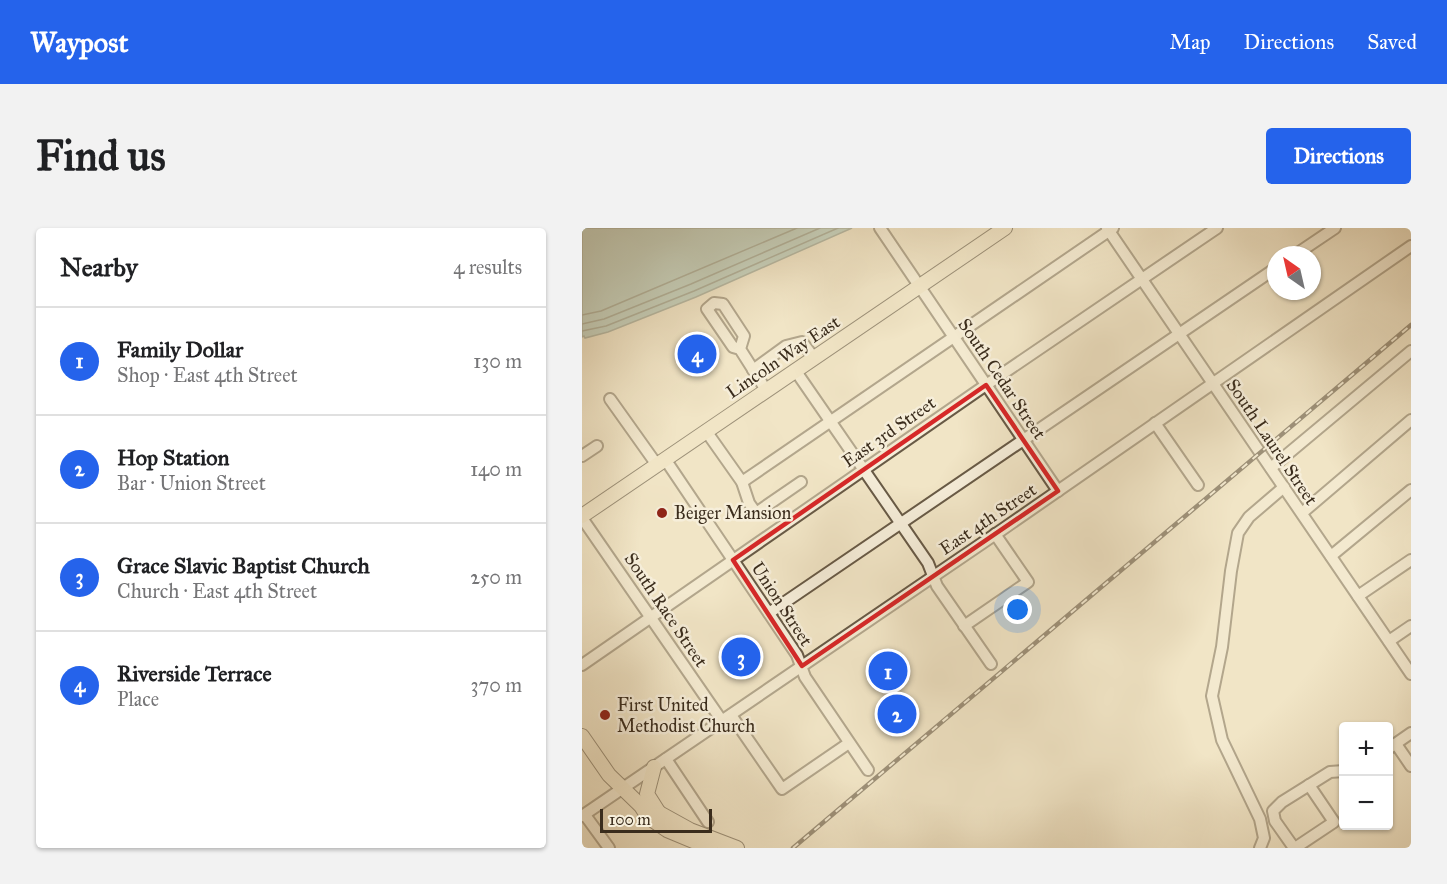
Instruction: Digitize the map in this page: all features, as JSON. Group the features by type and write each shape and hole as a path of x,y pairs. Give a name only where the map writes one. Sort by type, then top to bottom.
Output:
{"main road":[{"name":"Lincoln Way East","path":"582,517 1005,228"},
{"path":"582,736 609,775 641,806 648,817 667,830 710,848"},
{"path":"654,767 647,794 661,814"},
{"path":"641,806 690,830 737,848"}],"street":[{"name":"East 3rd Street","path":"582,665 1217,228"},
{"path":"1308,246 1335,228"},
{"name":"South Laurel Street","path":"1109,229 1411,674"},
{"path":"742,482 1109,229"},
{"name":"South Cedar Street","path":"882,231 1058,491"},
{"name":"East 4th Street","path":"583,815 1058,491 1411,246"},
{"path":"769,613 899,522 1267,274"},
{"path":"753,370 792,343 802,342 814,358"},
{"path":"740,349 766,390"},
{"path":"1271,468 1411,351"},
{"path":"795,370 928,563 937,586 991,664"},
{"name":"Union Street","path":"610,399 661,462 733,560 797,655 805,677 868,770"},
{"path":"1302,513 1411,420"},
{"path":"1155,423 1198,485"},
{"path":"706,431 742,482 749,503 756,513 801,482"},
{"path":"582,456 597,446"},
{"path":"1260,848 1264,838 1260,819 1222,740 1212,696 1222,646 1230,571 1238,533 1249,517 1284,487"},
{"path":"1330,556 1411,490"},
{"name":"South Race Street","path":"582,517 722,721"},
{"path":"964,626 1028,582 995,534"},
{"path":"1358,596 1411,560"},
{"path":"1389,641 1411,626"},
{"path":"731,715 782,789 849,743"},
{"path":"1393,745 1411,734"},
{"path":"1393,747 1411,766"},
{"path":"666,759 708,822"},
{"path":"1309,785 1334,822 1295,848 1275,821 1273,811 1282,802 1309,785 1330,772 1339,771"},
{"path":"583,815 609,848"}],"highlighted area":[{"path":"986,385 1058,491 802,666 733,560"}],"water":[{"path":"582,228 852,228 696,297 608,332 585,338 582,337"}],"railway":[{"path":"793,848 1411,325"}],"place":[{"name":"Riverside Terrace","path":"697,354"},
{"name":"Beiger Mansion","path":"662,513"},
{"name":"Grace Slavic Baptist Church","path":"741,657"},
{"name":"Family Dollar","path":"888,671"},
{"name":"Hop Station","path":"897,714"},
{"name":"First United Methodist Church","path":"605,715"}]}
